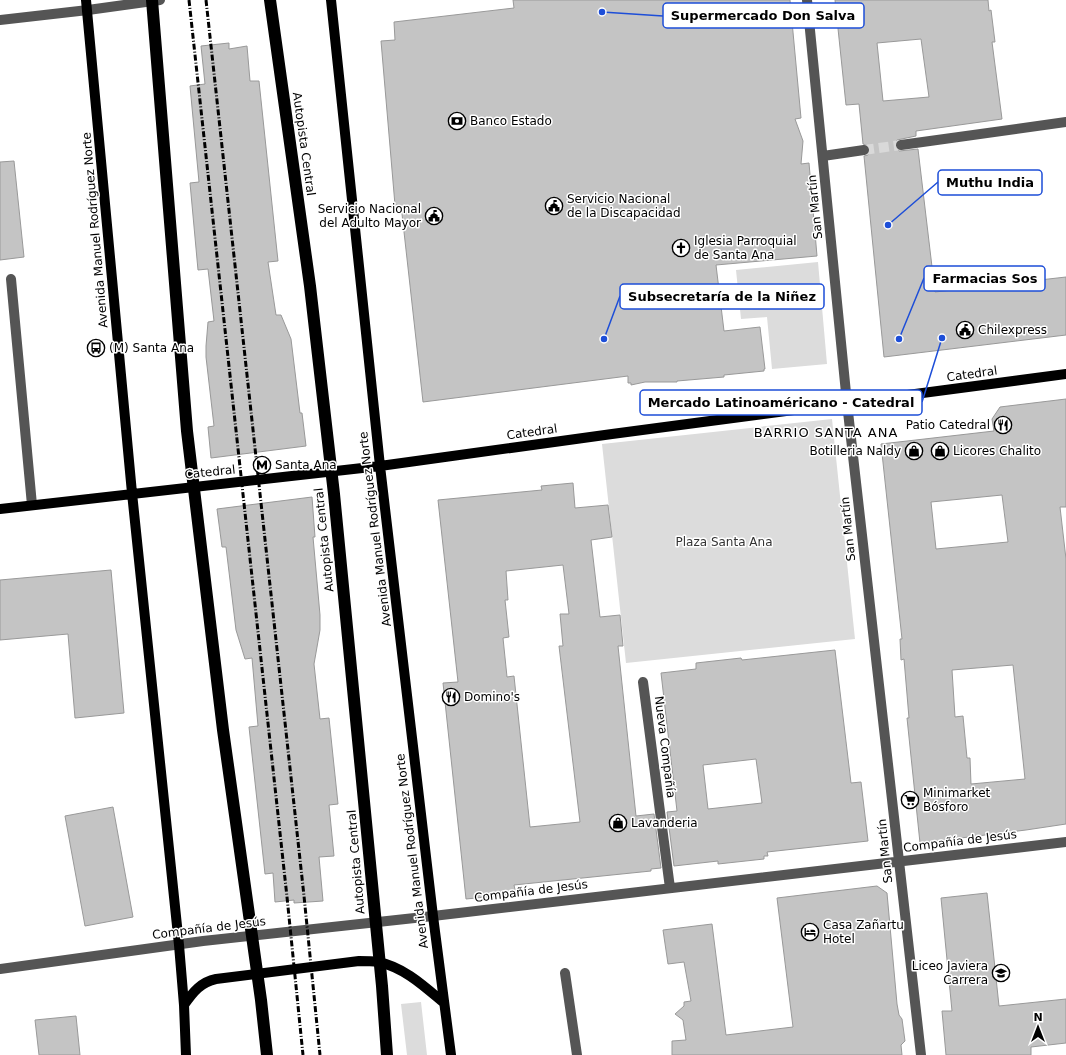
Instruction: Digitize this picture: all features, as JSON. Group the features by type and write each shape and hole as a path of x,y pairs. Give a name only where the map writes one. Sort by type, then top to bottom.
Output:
{"highway":[{"path":"152,0 187,430 223,730 266,1051"},
{"name":"Autopista Central","path":"270,0 310,286 334,494 382,986 387,1055"}],"main road":[{"name":"Avenida Manuel Rodríguez Norte","path":"331,0 380,466 433,916 451,1055"},
{"name":"Avenida Manuel Rodríguez Norte","path":"87,5 132,493 179,945 186,1055"},
{"name":"Catedral","path":"0,509 380,466 1066,374"},
{"path":"184,1005 197,988 211,980 248,974 359,961 375,961 394,967 420,984 444,1003"}],"street":[{"path":"0,20 87,5 119,6 160,0"},
{"name":"San Martín","path":"807,0 847,403 921,1055"},
{"path":"901,145 1066,122"},
{"path":"822,156 864,150"},
{"path":"11,279 32,505"},
{"name":"Nueva Compañía","path":"643,682 670,888"},
{"name":"Compañía de Jesús","path":"0,969 204,941 433,916 1066,842"},
{"path":"565,973 577,1055"}],"green space":[{"path":"818,262 827,364 772,369 767,317 741,319 736,270"},
{"name":"Plaza Santa Ana","path":"832,419 855,639 626,663 602,444"},
{"path":"421,1002 427,1055 407,1055 401,1004"}],"building":[{"path":"513,0 790,0 801,118 795,119 803,141 801,164 809,163 817,256 716,265 724,331 760,327 764,371 677,382 645,382 631,385 631,383 628,383 628,376 423,402 401,205 395,205 381,41 395,40 394,22 514,8"},
{"path":"835,0 988,0 989,11 991,10 995,42 992,42 1002,119 916,131 916,136 897,140 895,142 895,146 899,151 918,149 935,292 1066,277 1066,335 884,357 864,156 868,155 870,149 869,146 863,144 859,104 846,105","holes":["921,39 929,97 883,101 877,43"]},
{"path":"229,43 229,49 247,46 250,81 259,81 278,261 268,262 276,315 281,315 291,339 300,413 302,413 306,446 211,458 208,427 214,426 206,346 208,322 214,321 208,269 198,270 190,183 199,182 190,86 205,84 201,46"},
{"path":"14,161 24,257 0,260 0,162"},
{"path":"1066,399 1066,507 1060,507 1066,559 1066,824 920,843 907,718 909,718 904,659 901,660 900,639 902,639 881,444 994,431 992,419 1000,407","holes":["1002,495 1008,542 936,549 931,502","1013,665 1025,779 971,784 970,758 967,758 963,716 955,717 952,670"]},
{"path":"573,483 575,508 608,505 612,537 591,540 600,617 620,615 623,646 618,646 636,816 654,814 661,868 651,869 651,871 514,885 516,894 466,899 443,683 458,682 438,500 542,490 541,486","holes":["563,565 569,614 560,614 563,646 559,646 580,822 530,827 514,676 507,677 503,638 509,637 505,600 508,600 506,571"]},
{"path":"312,497 315,537 313,537 320,615 320,630 314,664 320,719 329,718 338,804 329,805 334,856 319,857 323,901 294,903 294,900 275,902 273,873 265,874 249,727 258,726 252,658 245,659 236,630 226,547 222,547 217,509"},
{"path":"111,570 124,713 75,718 68,634 0,640 0,580"},
{"path":"835,650 851,783 861,782 868,841 767,852 768,856 764,856 764,859 718,864 718,861 674,866 667,812 677,811 661,673 696,669 696,663 741,658 742,660","holes":["756,759 762,803 708,809 703,765"]},
{"path":"113,807 133,917 85,926 65,816"},
{"path":"877,886 887,893 897,1004 899,1015 902,1019 905,1041 901,1045 902,1055 672,1055 672,1041 686,1040 683,1020 675,1014 684,1006 684,1002 691,1001 684,962 668,964 663,930 712,924 726,1035 793,1027 777,898"},
{"path":"987,893 999,1006 1066,999 1066,1043 1031,1047 1031,1055 946,1055 942,1011 952,1011 941,898"},
{"path":"76,1016 80,1055 39,1055 35,1020"}],"tunnel":[{"path":"864,150 901,145"}],"railway":[{"path":"189,0 303,1055"},
{"path":"206,0 320,1055"}],"place":[{"name":"Supermercado Don Salva","path":"602,12"},
{"name":"Banco Estado","path":"457,121"},
{"name":"Servicio Nacional de la Discapacidad","path":"554,206"},
{"name":"Servicio Nacional del Adulto Mayor","path":"434,216"},
{"name":"Muthu India","path":"888,225"},
{"name":"Iglesia Parroquial de Santa Ana","path":"681,248"},
{"name":"Chilexpress","path":"965,330"},
{"name":"Mercado Latinoaméricano - Catedral","path":"942,338"},
{"name":"Subsecretaría de la Niñez","path":"604,339"},
{"name":"Farmacias Sos","path":"899,339"},
{"name":"(M) Santa Ana","path":"96,348"},
{"name":"Patio Catedral","path":"1003,425"},
{"name":"Botilleria Naldy","path":"914,451"},
{"name":"Licores Chalito","path":"940,451"},
{"name":"Santa Ana","path":"262,465"},
{"name":"Domino's","path":"451,697"},
{"name":"Minimarket Bósforo","path":"910,800"},
{"name":"Lavanderia","path":"618,823"},
{"name":"Casa Zañartu Hotel","path":"810,932"},
{"name":"Liceo Javiera Carrera","path":"1001,973"}],"district":[{"name":"BARRIO SANTA ANA","path":"826,432"}]}
